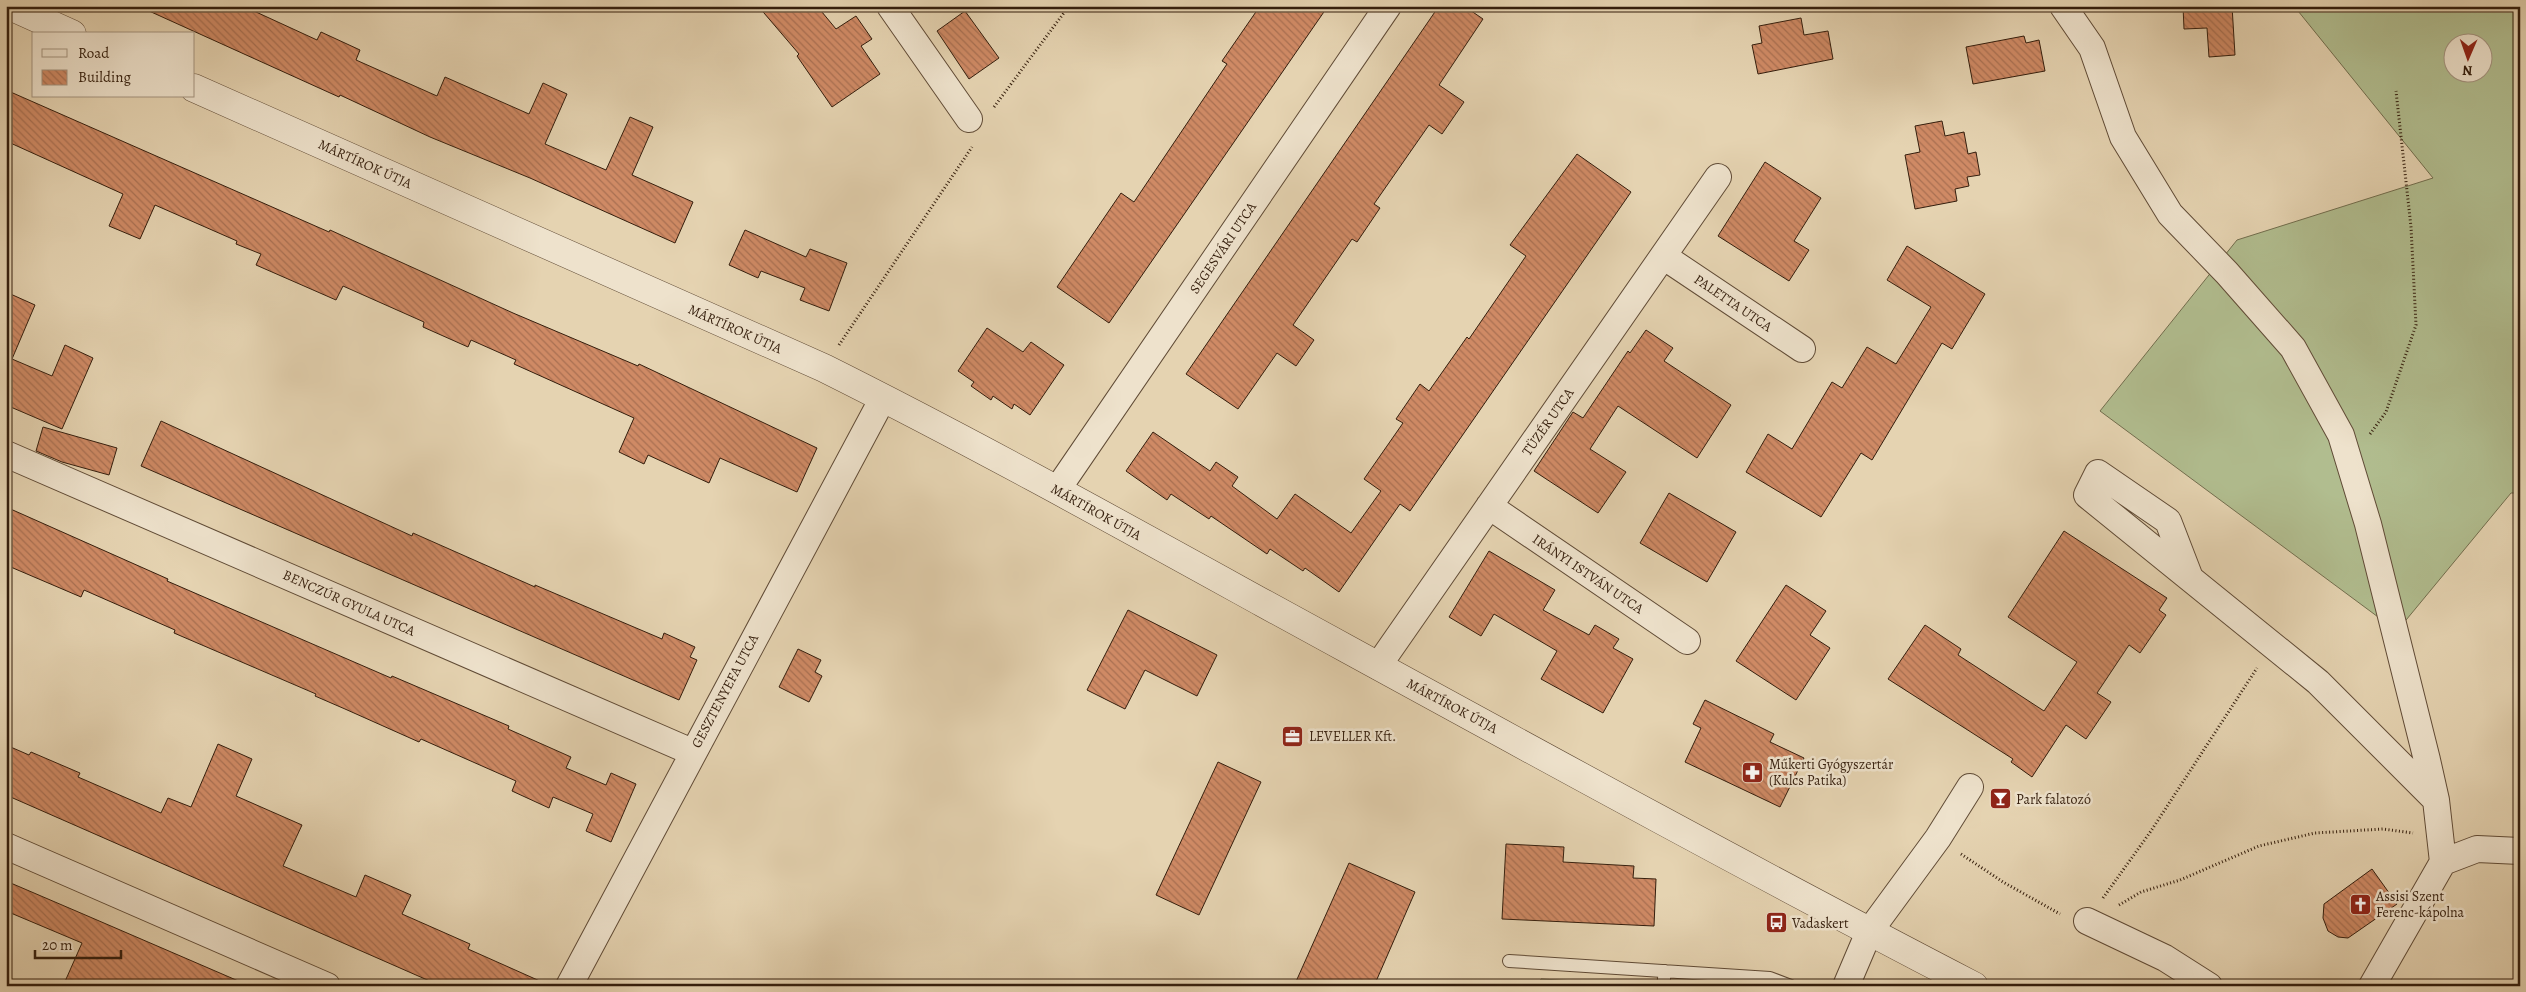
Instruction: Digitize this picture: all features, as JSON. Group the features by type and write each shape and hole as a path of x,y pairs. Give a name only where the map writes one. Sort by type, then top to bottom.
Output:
{"street":[{"path":"10,6 68,32"},
{"path":"890,6 969,119"},
{"name":"SEGESVÁRI UTCA","path":"1057,490 1388,6"},
{"path":"2063,6 2092,48 2123,138 2170,214 2227,273 2293,348 2341,435 2368,524 2436,800 2442,849 2372,986"},
{"name":"MÁRTÍROK ÚTJA","path":"195,88 824,368 1057,490 1869,932 1974,986"},
{"name":"TÜZÉR UTCA","path":"1378,666 1718,178"},
{"name":"PALETTA UTCA","path":"1663,256 1802,349"},
{"name":"GESZTENYEFA UTCA","path":"569,986 692,752 883,398"},
{"name":"BENCZÚR GYULA UTCA","path":"6,454 692,752"},
{"name":"IRÁNYI ISTVÁN UTCA","path":"1489,506 1687,641"},
{"path":"2190,578 2318,682 2436,800"},
{"path":"1846,986 1869,932 1938,838 1970,787"},
{"path":"6,846 327,986"},
{"path":"2442,849 2520,851"},
{"path":"2087,921 2165,958 2209,986"}],"lane":[{"path":"1509,961 1770,978 1791,986"},
{"path":"1663,986 1665,971"}],"path":[{"path":"824,368 974,144 969,119 995,107 1069,6"},
{"path":"2349,462 2386,412 2416,325 2411,227 2396,90"},
{"path":"2087,921 2151,831 2272,645"},
{"path":"1938,838 2004,882 2057,913 2087,921 2141,892 2180,880 2259,846 2306,835 2384,830 2442,849"}],"green space":[{"path":"2294,6 2520,6 2520,493 2511,493 2397,631 2100,411 2237,240 2433,178"},
{"path":"1541,979 1649,985 1538,986"}],"building":[{"path":"138,6 243,6 317,40 321,32 360,50 356,60 437,96 445,77 529,114 543,83 567,94 545,144 606,170 630,117 653,127 632,175 693,202 675,243 530,178 430,137 340,95 339,97"},
{"path":"758,6 817,6 836,29 856,16 872,39 861,46 880,74 832,107 797,56 799,54"},
{"path":"1260,6 1328,6 1109,323 1057,287 1121,193 1134,202 1227,64 1222,61"},
{"path":"1439,6 1464,6 1483,19 1439,85 1464,102 1442,134 1429,125 1374,204 1380,208 1357,242 1352,239 1293,325 1314,340 1296,366 1277,353 1238,409 1186,374"},
{"path":"2183,6 2232,6 2235,55 2209,57 2207,28 2184,29"},
{"path":"965,11 999,58 969,79 937,31"},
{"path":"1801,18 1804,35 1828,31 1833,59 1758,74 1752,45 1762,43 1759,26"},
{"path":"2024,36 2026,43 2039,40 2045,71 1973,84 1966,47"},
{"path":"6,90 329,232 330,230 513,313 638,366 639,364 817,448 797,492 720,458 709,483 648,455 644,464 619,452 634,418 514,364 516,360 471,340 468,347 423,327 424,322 343,286 336,300 256,265 261,254 236,244 237,241 155,205 140,239 109,226 123,194 6,141"},
{"path":"1942,121 1945,136 1964,132 1968,154 1976,152 1980,175 1967,177 1969,186 1955,189 1957,201 1915,209 1905,155 1920,152 1915,126"},
{"path":"1577,154 1631,192 1410,511 1400,504 1339,592 1305,568 1303,571 1270,549 1267,554 1211,516 1209,519 1171,494 1167,500 1126,471 1153,432 1210,471 1216,462 1238,477 1232,486 1277,519 1295,494 1351,533 1381,491 1364,479 1403,423 1396,419 1420,384 1429,391 1467,337 1469,339 1526,256 1510,245"},
{"path":"1765,162 1821,198 1794,241 1809,250 1789,281 1718,236"},
{"path":"745,230 806,257 810,249 847,263 829,311 800,300 805,288 761,271 758,278 729,265"},
{"path":"1907,246 1985,294 1952,349 1942,343 1872,460 1861,453 1821,517 1746,472 1768,434 1792,449 1832,382 1842,388 1867,347 1896,364 1931,307 1887,280"},
{"path":"6,292 35,305 12,359 52,376 65,345 93,358 62,429 6,405"},
{"path":"987,328 1023,352 1031,342 1064,365 1030,415 1014,404 1012,409 993,396 991,400 971,386 974,382 958,371"},
{"path":"1646,330 1673,348 1664,361 1731,405 1697,458 1618,406 1590,449 1626,472 1598,513 1534,471 1573,412 1583,418 1628,351 1630,353"},
{"path":"161,421 412,536 413,533 535,587 535,585 662,639 664,633 695,647 690,657 697,660 679,700 141,466"},
{"path":"43,427 117,448 109,475 62,462 36,451"},
{"path":"1669,493 1736,532 1707,582 1640,543"},
{"path":"6,507 168,579 167,581 391,678 392,676 509,726 508,729 571,757 566,768 606,785 611,773 636,784 611,842 586,831 593,814 553,797 549,808 512,791 516,781 421,739 419,742 315,696 316,694 174,633 175,630 84,590 81,597 6,565"},
{"path":"2064,531 2167,598 2159,610 2166,615 2140,653 2129,645 2097,693 2111,702 2086,739 2066,725 2032,777 2011,762 2013,759 1888,679 1925,625 1961,649 1958,655 2044,711 2077,662 2008,617"},
{"path":"1489,551 1555,590 1543,610 1589,635 1595,625 1619,639 1613,648 1633,659 1603,713 1541,679 1557,651 1494,614 1481,636 1449,617"},
{"path":"1786,585 1826,611 1810,635 1830,648 1796,700 1736,661"},
{"path":"1128,610 1217,655 1197,696 1145,670 1125,709 1087,690"},
{"path":"798,649 821,660 815,672 822,676 809,702 779,687"},
{"path":"1705,700 1774,734 1770,742 1804,758 1780,807 1685,762 1701,728 1693,724"},
{"path":"218,744 252,759 236,796 302,825 283,866 356,897 365,875 411,895 402,914 470,944 468,949 551,986 441,986 6,795 6,745 29,755 31,752 80,773 78,777 161,813 168,798 191,807"},
{"path":"1218,762 1261,782 1199,915 1156,895"},
{"path":"1506,844 1564,847 1563,862 1634,866 1633,878 1656,879 1654,926 1502,919"},
{"path":"1349,863 1415,892 1374,986 1294,986"},
{"name":"Assisi Szent Ferenc-kápolna","path":"2372,869 2397,904 2348,938 2338,937 2328,931 2323,918 2324,904"},
{"path":"6,881 250,986 63,986 82,943 6,911"}],"place":[{"name":"LEVELLER Kft.","path":"1293,736"},
{"name":"Műkerti Gyógyszertár (Kulcs Patika)","path":"1753,772"},
{"name":"Park falatozó","path":"2000,799"},
{"name":"Assisi Szent Ferenc-kápolna","path":"2360,904"},
{"name":"Vadaskert","path":"1776,923"}]}
